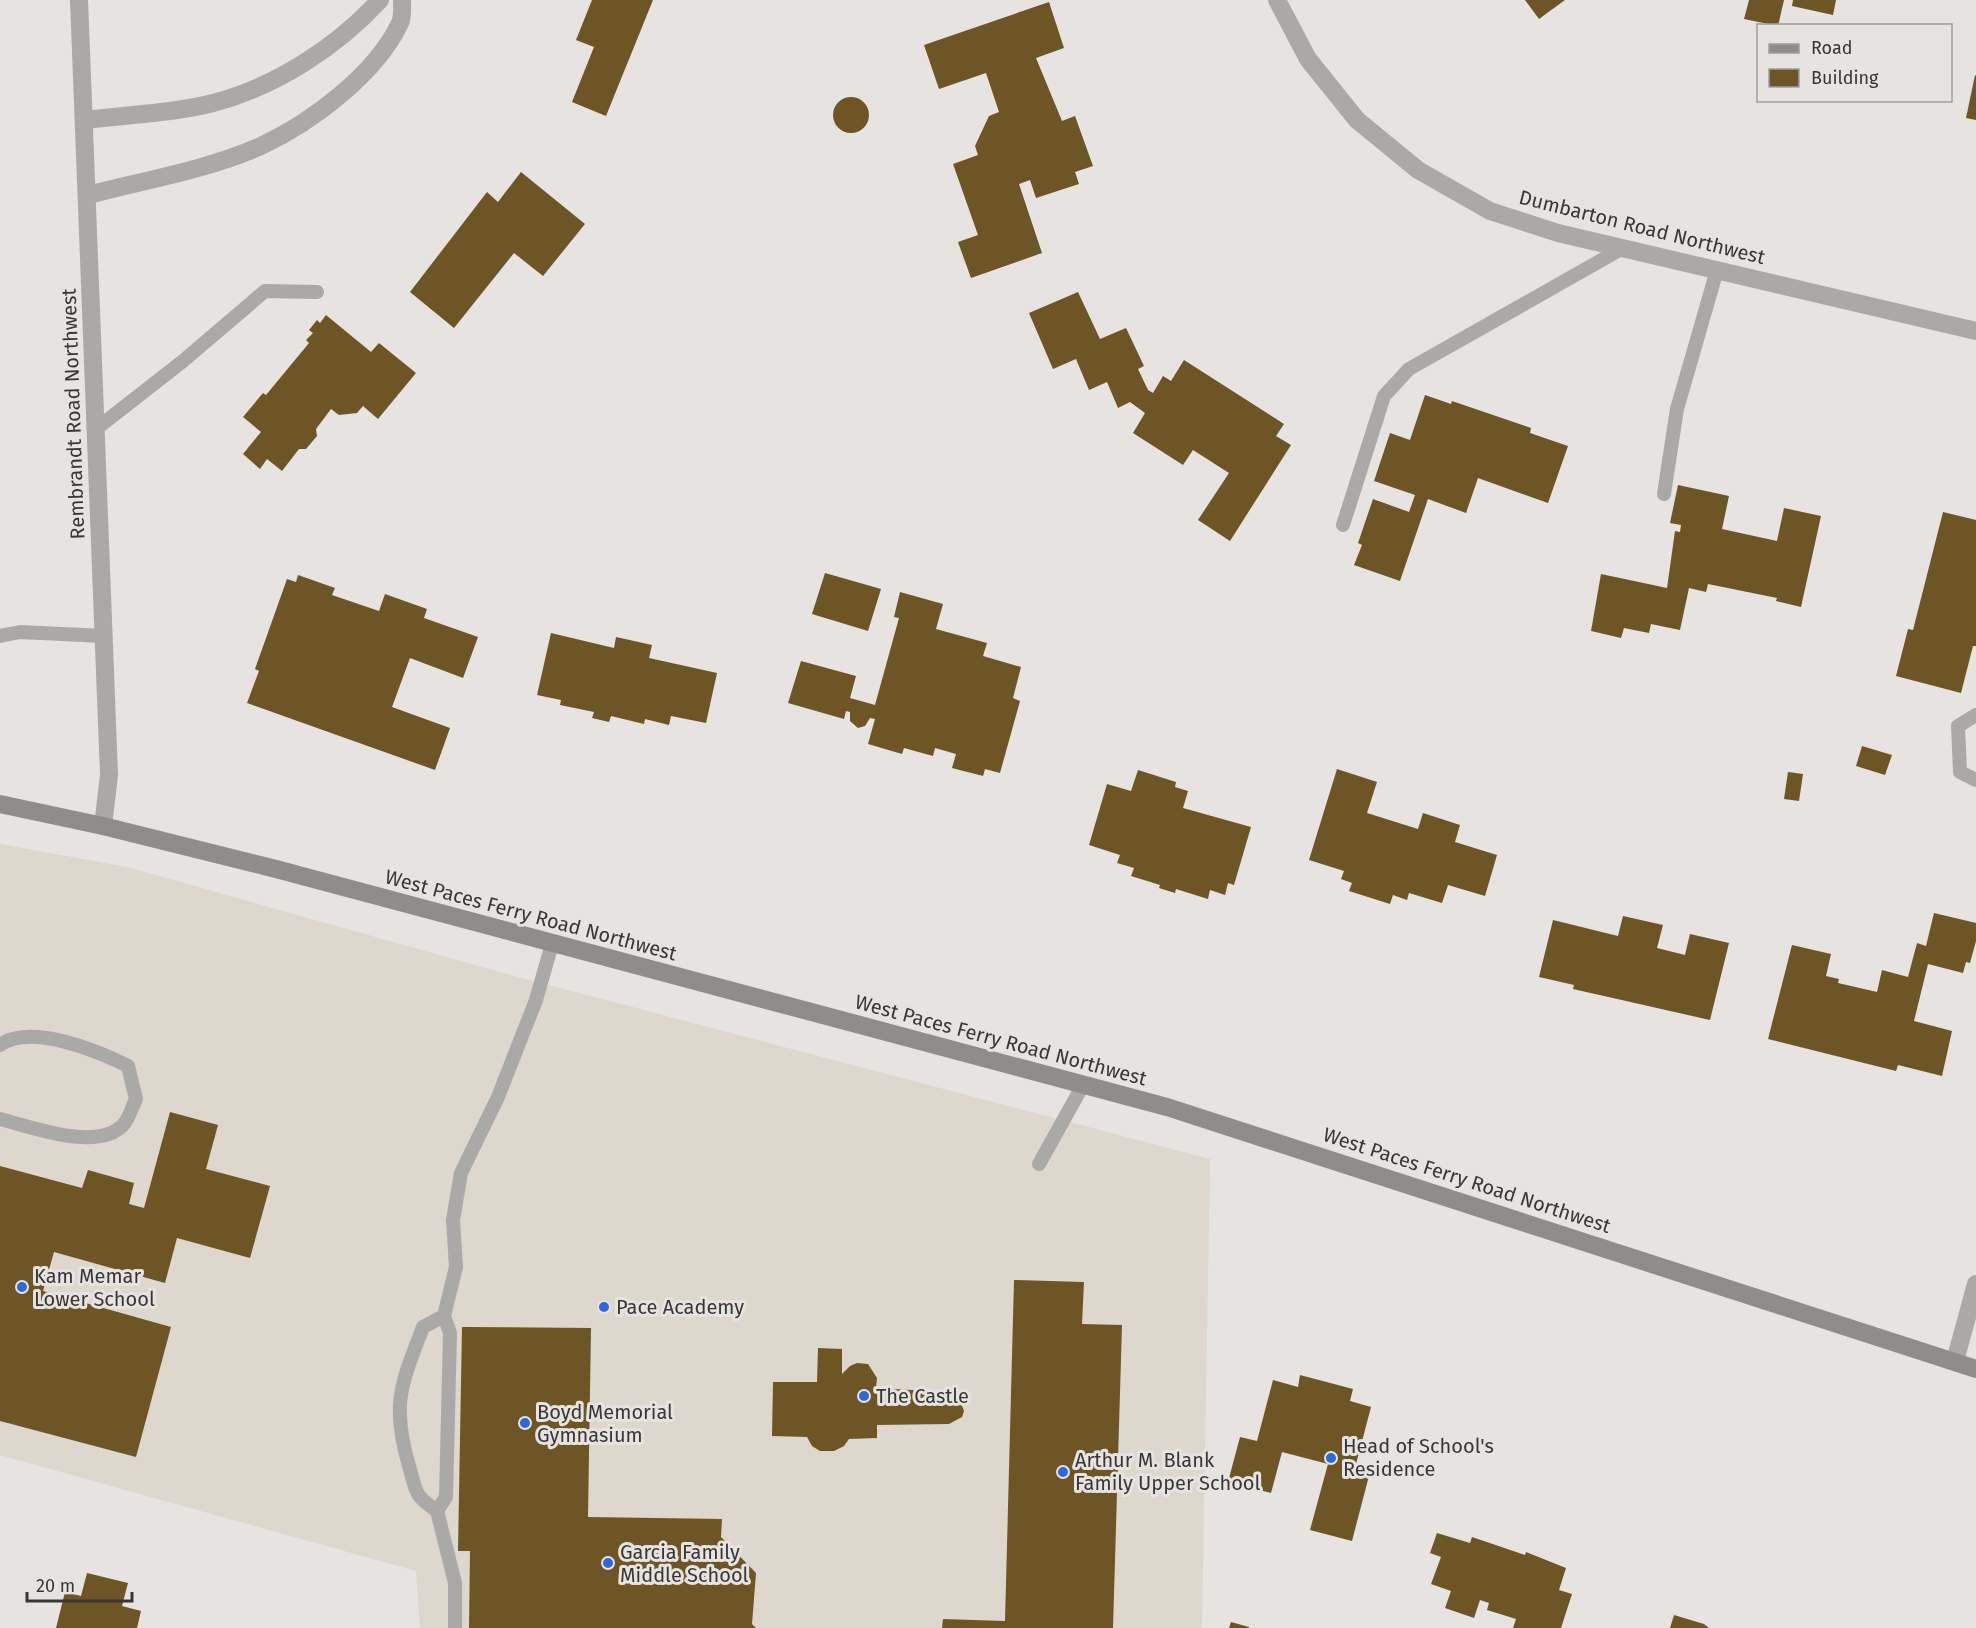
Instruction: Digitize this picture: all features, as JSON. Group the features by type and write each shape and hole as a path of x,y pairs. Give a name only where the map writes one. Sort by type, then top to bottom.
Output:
{"main road":[{"name":"West Paces Ferry Road Northwest","path":"0,804 103,826 276,869 1167,1107 1976,1369"}],"street":[{"name":"Rembrandt Road Northwest","path":"79,0 109,775 103,826"},
{"path":"85,120 213,103 262,86 308,61 380,0"},
{"path":"88,195 214,163 261,145 318,112 369,70 401,21 402,0"},
{"name":"Dumbarton Road Northwest","path":"1277,0 1308,59 1357,120 1422,174 1490,211 1558,233 1976,331"},
{"path":"1955,1362 1976,1284"}],"lane":[{"path":"1343,525 1384,396 1409,369 1623,248"},
{"path":"1664,494 1677,409 1717,270"},
{"path":"96,429 183,361 265,291 317,292"},
{"path":"0,636 20,632 104,636"},
{"path":"1976,715 1958,726 1960,772 1976,780"},
{"path":"437,1511 446,1497 450,1333 444,1316 456,1268 453,1220 460,1173 498,1097 536,1000 552,944"},
{"path":"0,1045 37,1036 101,1053 128,1066 136,1099 123,1125 102,1137 75,1137 0,1119"},
{"path":"1039,1164 1083,1084"},
{"path":"444,1316 423,1327 402,1385 399,1432 418,1498 437,1511 455,1583 455,1628"}],"shaded area":[{"name":"Pace Academy","path":"0,844 127,867 503,973 1210,1159 1202,1628 420,1628 416,1571 0,1455"}],"building":[{"path":"592,0 653,0 606,116 572,102 594,47 576,40"},
{"path":"1525,0 1565,0 1539,19"},
{"path":"1749,0 1784,0 1778,24 1744,19"},
{"path":"1793,0 1836,0 1833,15 1792,6"},
{"path":"1049,2 1064,48 1036,58 1062,121 1075,116 1093,166 1075,172 1079,184 1036,198 1030,180 1019,184 1042,253 971,278 958,242 978,235 953,164 978,155 975,146 989,116 999,112 986,73 939,89 924,45"},
{"path":"1976,76 1976,120 1966,118"},
{"path":"851,97 864,102 869,115 864,128 851,133 838,128 833,115 838,102"},
{"path":"521,172 585,224 543,276 514,253 454,328 410,292 487,192 498,202"},
{"path":"1078,292 1100,339 1126,328 1144,366 1138,369 1148,390 1153,393 1163,376 1171,381 1184,360 1284,424 1276,436 1291,445 1230,541 1198,520 1229,473 1193,450 1183,465 1133,433 1145,413 1130,402 1118,408 1107,382 1089,390 1076,359 1053,369 1029,313"},
{"path":"326,315 371,352 379,343 416,373 378,419 363,406 357,413 339,415 331,409 316,429 317,436 306,449 299,449 282,471 267,459 260,469 243,454 261,432 243,417 263,393 266,395 309,343 306,340 313,333 309,330 317,320 320,323"},
{"path":"1425,395 1451,404 1452,401 1531,428 1530,433 1568,446 1548,503 1478,478 1466,513 1428,499 1400,581 1354,565 1362,545 1358,543 1373,499 1409,512 1415,495 1374,481 1390,433 1410,440"},
{"path":"1678,485 1729,496 1722,529 1777,541 1784,508 1821,516 1801,607 1776,601 1777,598 1708,584 1706,592 1689,588 1680,630 1651,624 1649,633 1624,628 1621,638 1591,631 1601,574 1667,588 1675,531 1680,532 1681,525 1670,523"},
{"path":"1943,512 1976,520 1976,646 1973,646 1961,693 1896,676 1908,629 1913,630"},
{"path":"825,573 881,589 868,631 812,614"},
{"path":"298,575 335,588 332,595 379,611 385,594 427,609 424,618 478,637 463,678 410,658 392,707 450,728 435,770 247,703 259,671 255,669 287,579 296,582"},
{"path":"900,592 943,604 936,629 987,643 983,656 1021,667 1013,698 1020,701 1000,773 985,769 983,776 952,768 956,754 935,748 933,756 904,748 902,754 868,744 875,719 870,718 865,726 858,728 850,721 850,712 846,711 844,719 788,703 801,661 856,676 850,698 875,705 899,618 894,617"},
{"path":"551,633 614,648 616,637 652,645 649,658 717,673 706,723 671,716 669,725 645,719 644,724 611,716 609,722 592,718 594,712 560,705 561,700 537,695"},
{"path":"1862,746 1892,755 1885,775 1856,766"},
{"path":"1337,769 1377,782 1367,813 1418,829 1423,813 1460,825 1455,842 1497,855 1485,896 1448,885 1442,903 1409,893 1407,900 1393,895 1390,904 1349,891 1352,883 1341,879 1344,871 1309,860"},
{"path":"1138,770 1176,782 1175,787 1188,791 1183,808 1251,827 1234,885 1228,883 1225,895 1210,890 1208,899 1176,889 1175,893 1159,888 1160,885 1131,876 1134,868 1117,863 1120,855 1089,845 1107,784 1131,791"},
{"path":"1788,772 1803,774 1799,801 1784,799"},
{"path":"1934,913 1976,923 1976,941 1970,963 1966,962 1963,973 1928,964 1914,1021 1952,1031 1942,1076 1898,1065 1896,1071 1768,1039 1792,945 1831,954 1826,976 1839,979 1838,983 1877,992 1882,970 1908,977 1917,943 1926,946"},
{"path":"1623,916 1663,925 1657,948 1685,955 1690,934 1729,943 1710,1020 1573,989 1574,985 1539,977 1553,920 1618,936"},
{"name":"Kam Memar Lower School","path":"170,1112 218,1125 206,1169 270,1186 250,1258 177,1238 165,1283 54,1252 43,1291 171,1327 136,1457 0,1421 0,1166 82,1188 88,1170 134,1183 129,1204 144,1208"},
{"name":"Arthur M. Blank Family Upper School","path":"1014,1280 1084,1282 1082,1324 1122,1325 1113,1628 942,1628 943,1619 1005,1621"},
{"path":"462,1327 591,1328 588,1517 722,1519 721,1537 756,1573 752,1624 756,1628 469,1628 470,1551 458,1551"},
{"name":"The Castle","path":"818,1348 842,1349 842,1374 857,1363 868,1364 877,1378 876,1388 948,1392 960,1400 964,1411 962,1417 949,1424 877,1425 877,1438 849,1439 844,1446 834,1451 820,1451 812,1446 807,1437 772,1436 773,1382 817,1382"},
{"name":"Head of School's Residence","path":"1300,1375 1353,1389 1350,1401 1371,1407 1355,1468 1370,1472 1352,1541 1310,1530 1328,1464 1282,1452 1271,1493 1228,1482 1240,1437 1257,1441 1273,1380 1298,1387"},
{"path":"1437,1533 1470,1543 1472,1537 1525,1555 1526,1552 1566,1568 1559,1590 1572,1594 1561,1628 1513,1628 1516,1619 1487,1610 1489,1603 1480,1600 1474,1618 1445,1608 1451,1591 1431,1584 1441,1557 1430,1553"},
{"path":"87,1573 128,1583 122,1606 141,1611 137,1628 56,1628 65,1592 81,1596"},
{"path":"1674,1615 1704,1624 1709,1628 1670,1628"},
{"path":"1231,1622 1249,1627 1249,1628 1229,1628"}],"place":[{"name":"Kam Memar Lower School","path":"22,1287"},
{"name":"Pace Academy","path":"604,1307"},
{"name":"The Castle","path":"864,1396"},
{"name":"Boyd Memorial Gymnasium","path":"525,1423"},
{"name":"Head of School's Residence","path":"1331,1458"},
{"name":"Arthur M. Blank Family Upper School","path":"1063,1472"},
{"name":"Garcia Family Middle School","path":"608,1563"}]}
